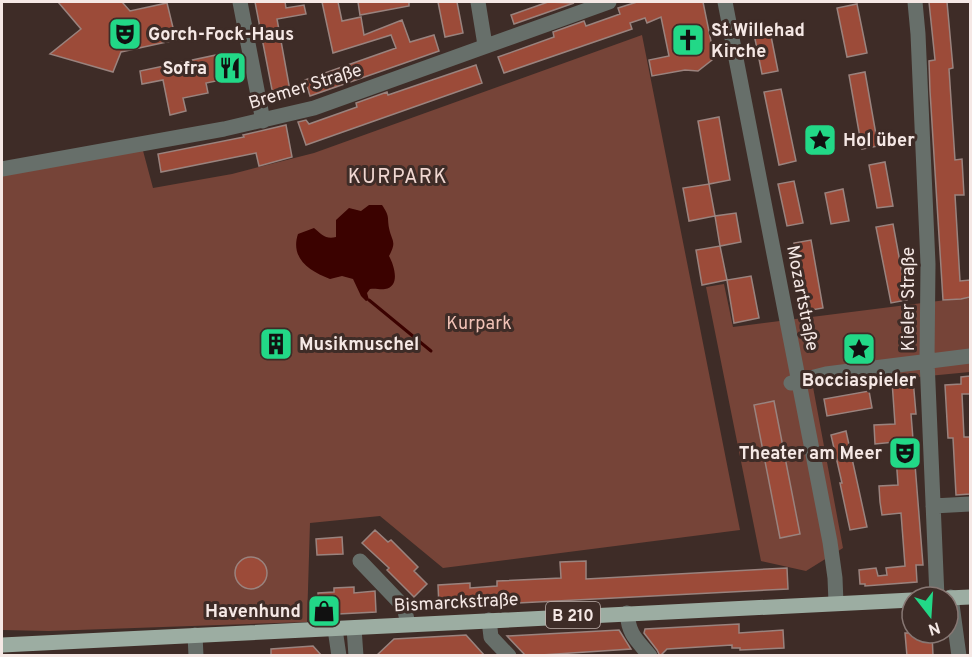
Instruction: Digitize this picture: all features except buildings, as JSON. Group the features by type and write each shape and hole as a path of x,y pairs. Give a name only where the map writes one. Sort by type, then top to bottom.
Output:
{"main road":[{"name":"Bismarckstraße","path":"2,645 900,600"}],"street":[{"path":"240,2 263,120"},
{"path":"478,2 485,45"},
{"name":"Bremer Straße","path":"2,170 263,120 314,108 609,2"},
{"name":"Mozartstraße","path":"725,2 794,382 830,542 836,603"},
{"name":"Kieler Straße","path":"915,2 928,264 927,360 933,506 944,585"},
{"path":"794,382 826,374 970,356"},
{"path":"933,506 970,504"},
{"path":"360,561 404,607 408,624"},
{"path":"627,613 628,628 650,656"},
{"path":"489,620 490,637 509,656"},
{"path":"354,628 356,656"},
{"path":"335,629 339,656"},
{"path":"195,635 196,656"}],"green space":[{"name":"Kurpark","path":"642,35 740,530 443,568 380,516 310,523 307,622 49,631 2,630 2,174 142,147 153,188 232,174 314,153"},
{"path":"724,284 733,327 970,297 970,372 813,387 843,548 806,571 761,561 706,287"}],"shaded area":[{"path":"369,205 382,205 387,214 393,242 389,256 395,280 390,287 370,289 367,293 369,300 366,301 353,279 342,276 330,279 309,268 299,257 296,242 298,234 314,228 326,237 336,237 336,220 349,208 361,211"}],"waterway":[{"path":"369,300 431,351"}],"place":[{"name":"Gorch-Fock-Haus","path":"125,34"},
{"name":"St.Willehad Kirche","path":"688,40"},
{"name":"Sofra","path":"230,68"},
{"name":"Hol über","path":"820,140"},
{"name":"Musikmuschel","path":"276,344"},
{"name":"Bocciaspieler","path":"859,349"},
{"name":"Theater am Meer","path":"905,453"},
{"name":"Havenhund","path":"324,611"}],"district":[{"name":"KURPARK","path":"398,176"}]}
